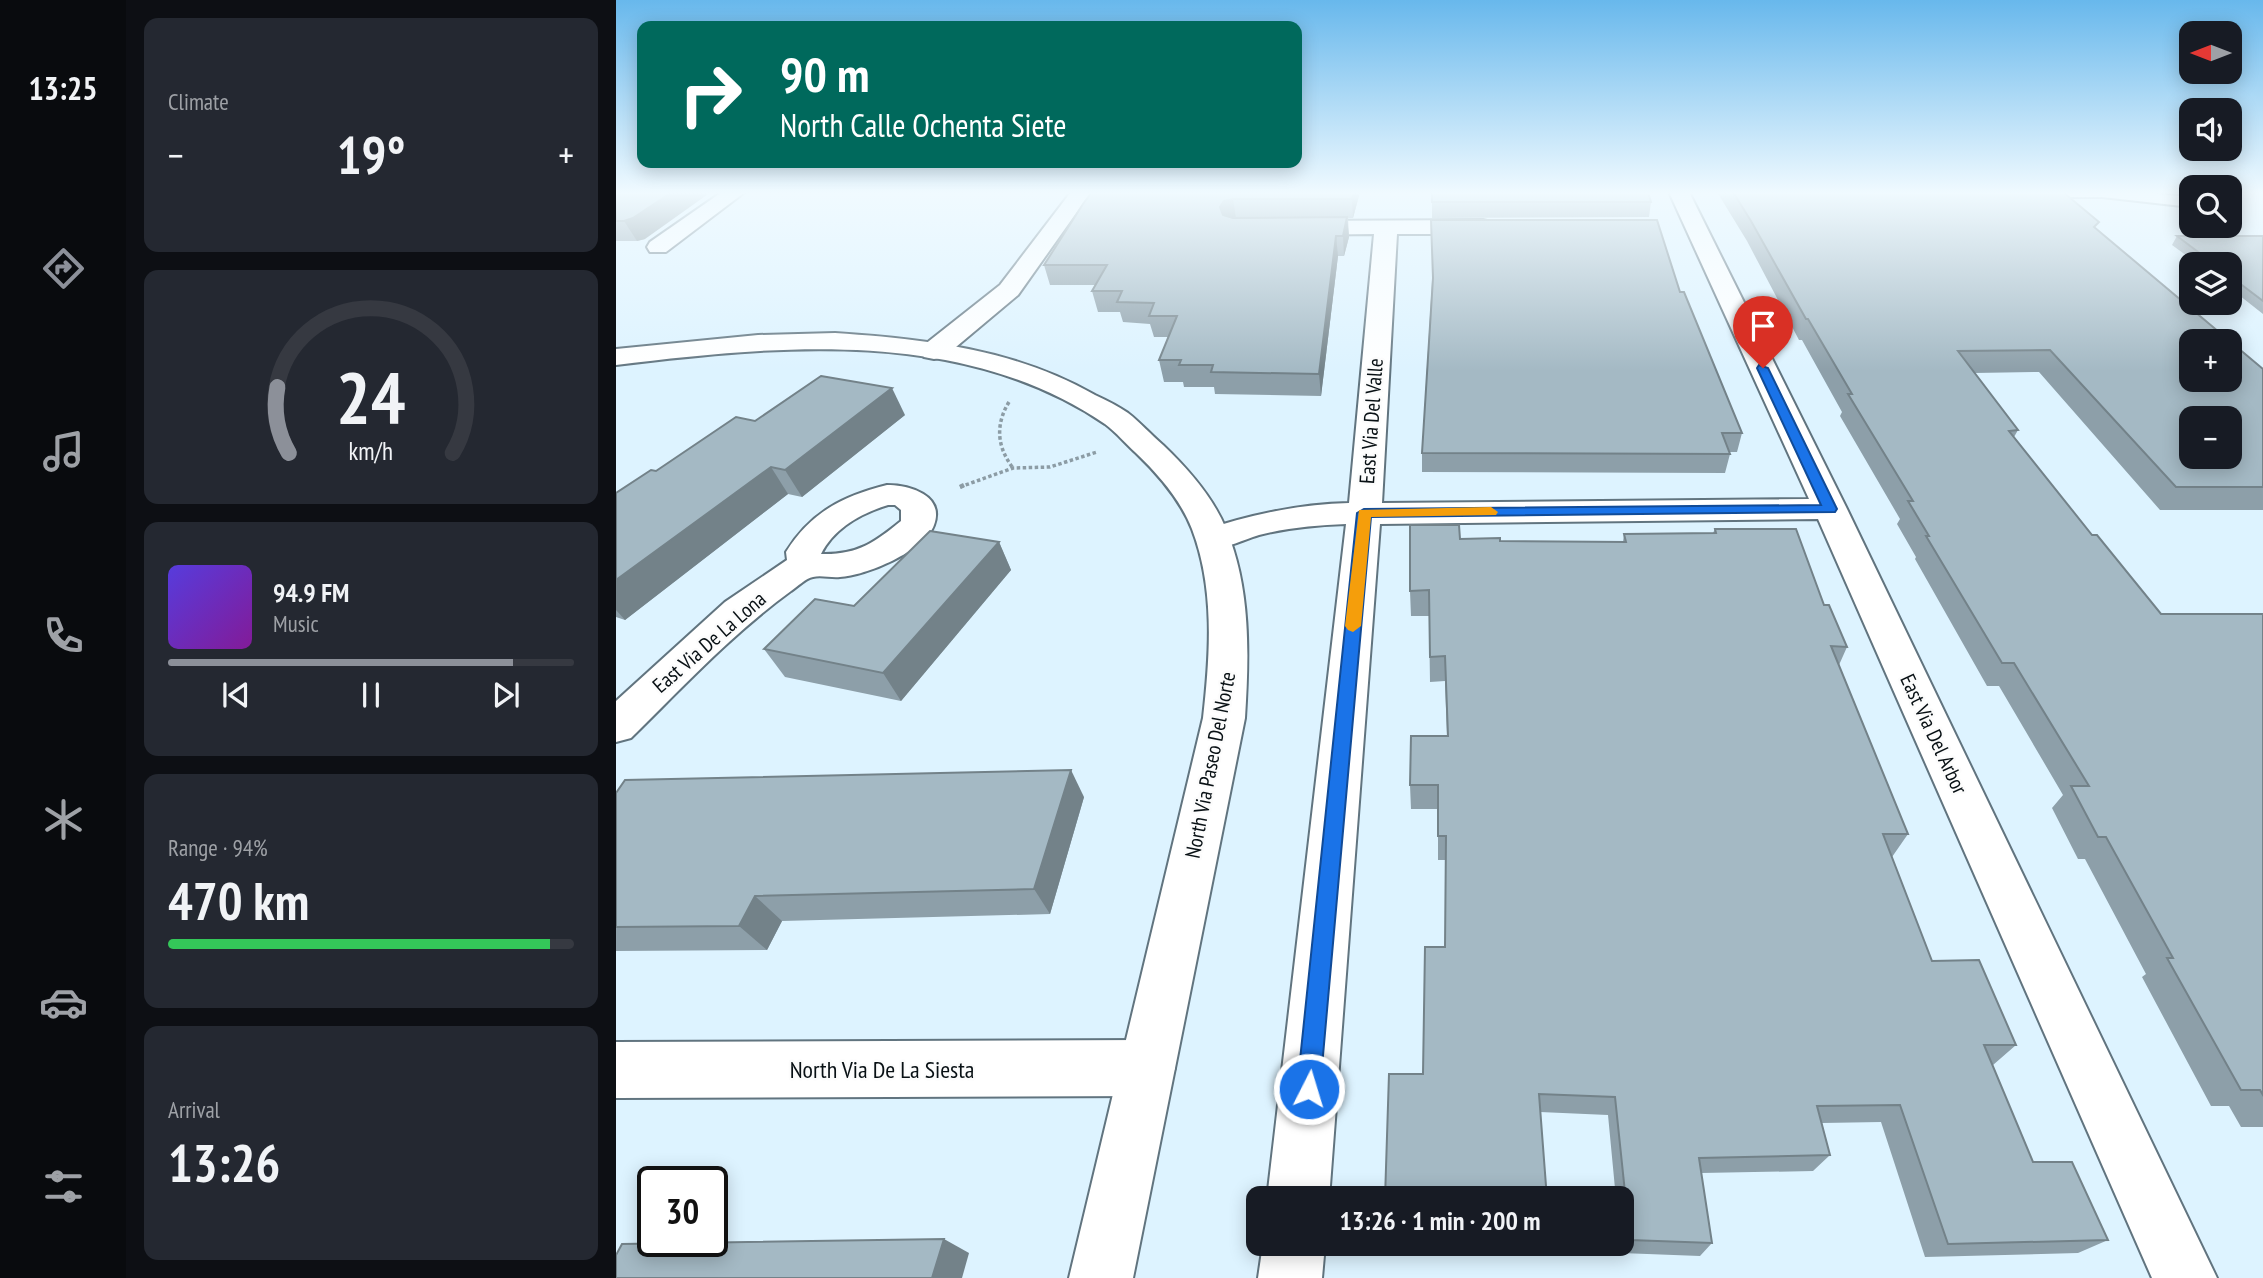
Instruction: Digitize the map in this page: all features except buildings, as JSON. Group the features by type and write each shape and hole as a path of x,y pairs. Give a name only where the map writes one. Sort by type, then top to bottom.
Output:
{"street":[{"path":"934,351 1009,290 1037,252"},
{"name":"East Via Del Valle","path":"1299,1186 1364,513 1384,252"},
{"name":"East Via Del Arbor","path":"1700,252 1830,509 2185,1278"},
{"name":"North Via Paseo Del Norte","path":"616,357 697,346 816,340 934,351 977,359 1044,379 1123,423 1151,445 1200,510 1213,539 1226,599 1230,659 1224,718 1101,1278"},
{"path":"1213,539 1255,525 1326,514 1830,509"},
{"name":"East Via De La Lona","path":"616,726 738,611 806,564"},
{"name":"North Via De La Siesta","path":"616,1070 1147,1068"},
{"path":"1290,1278 1293,1256"}],"path":[{"path":"1013,468 1004,457 998,425 1003,411 1015,395"},
{"path":"960,487 1013,468 1050,467 1103,450"}],"slow traffic":[{"path":"1353,626 1364,513 1491,512"}],"route":[{"path":"1309,1089 1364,513 1830,509 1763,368"}]}
